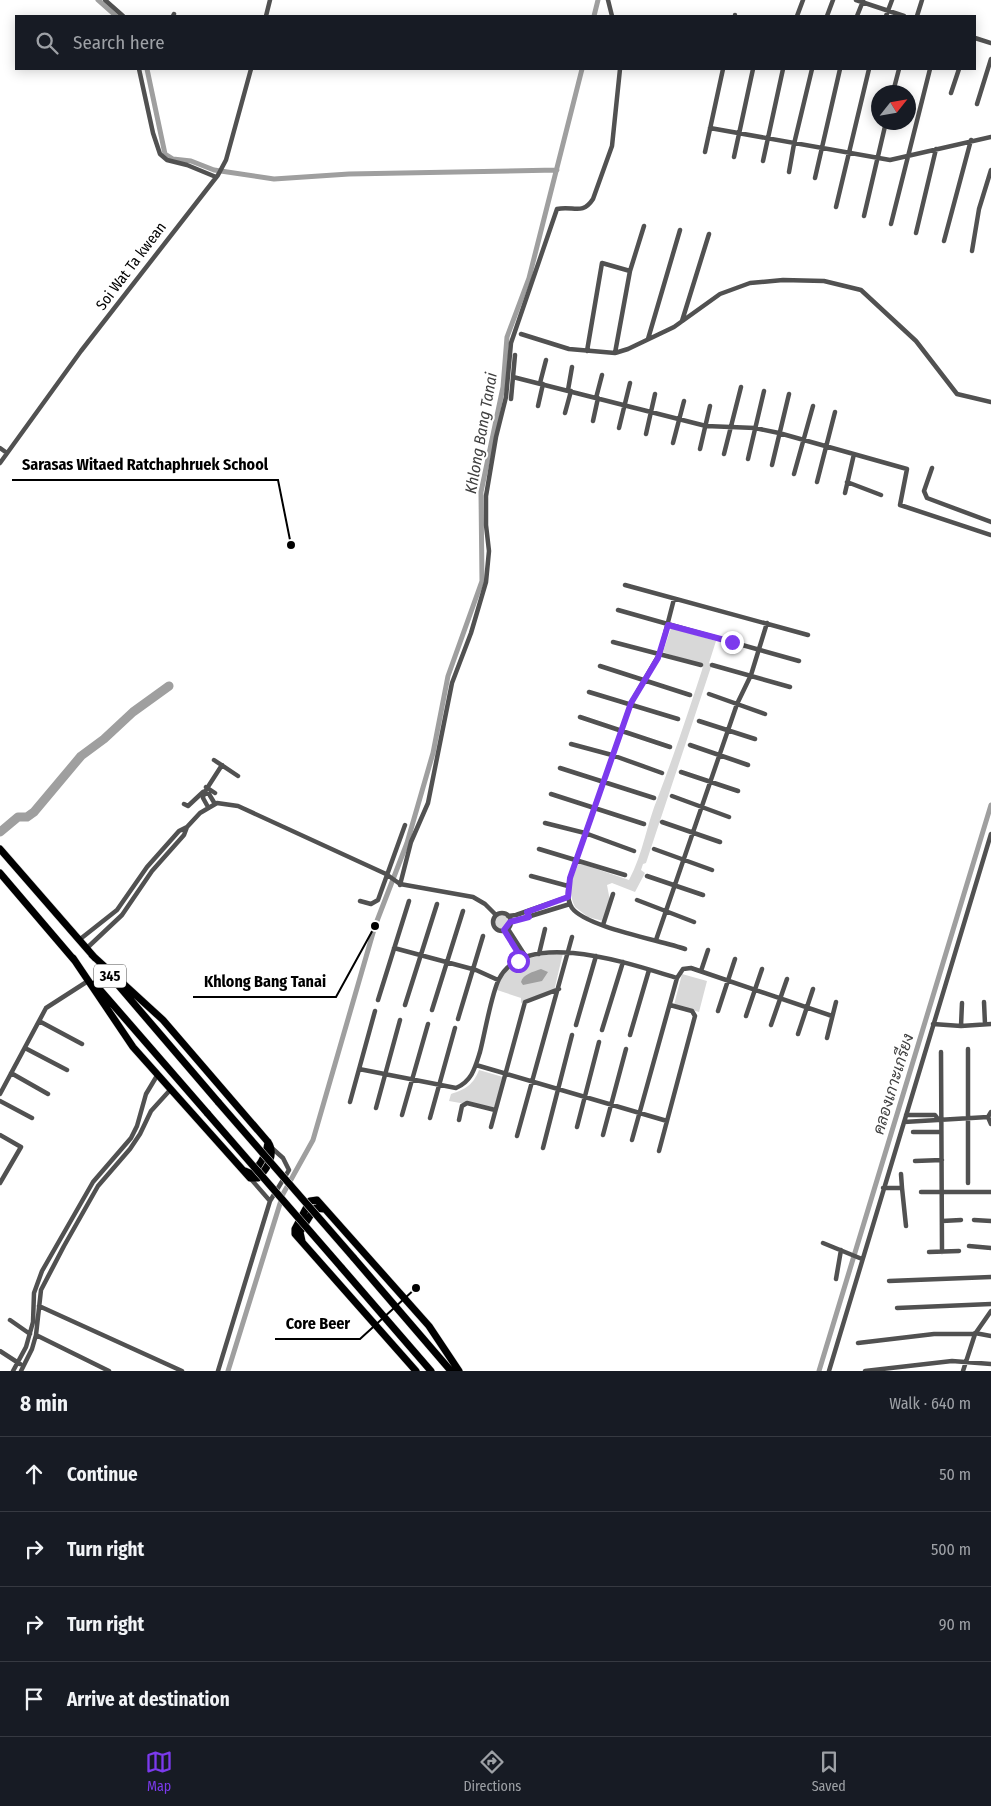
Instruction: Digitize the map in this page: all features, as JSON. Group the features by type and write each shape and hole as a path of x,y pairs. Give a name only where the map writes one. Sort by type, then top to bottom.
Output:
{"main road":[{"name":"345","path":"0,849 451,1371"},
{"name":"345","path":"0,873 146,1044 431,1371"},
{"path":"73,958 137,1051 250,1178 256,1179 262,1174 273,1149 268,1142 163,1020 92,955"},
{"path":"165,1041 161,1031 162,1027 166,1027 174,1034"},
{"path":"137,1051 137,1043 146,1044"},
{"path":"243,1170 252,1174 268,1149 268,1142"},
{"path":"416,1371 302,1241 300,1232 315,1208 319,1207 326,1210 429,1326 459,1371"},
{"path":"411,1325 418,1330 424,1328 425,1324 420,1316"},
{"path":"401,1354 410,1361 414,1360 410,1346"}],"street":[{"path":"105,0 121,15"},
{"path":"266,15 270,0"},
{"path":"608,0 612,15"},
{"path":"797,15 803,0"},
{"path":"827,15 833,0"},
{"path":"856,0 863,1 887,14 892,0"},
{"path":"917,15 922,0"},
{"path":"857,15 863,1"},
{"path":"976,38 991,43"},
{"path":"978,104 991,59"},
{"path":"139,70 153,134 160,154 167,160 217,176"},
{"name":"Soi Wat Ta kwean","path":"0,463 81,351 217,176 224,165 251,70"},
{"path":"399,884 411,842 428,803 452,683 471,633 488,576 486,496 496,437 506,396 514,332 546,245 554,214 557,209 562,208 581,209 588,206 593,199 612,146 620,70"},
{"path":"705,152 723,70"},
{"path":"734,157 753,70"},
{"path":"763,161 783,70"},
{"path":"790,172 794,144 812,70"},
{"path":"815,178 840,70"},
{"path":"836,207 847,154 869,70"},
{"path":"895,85 899,70"},
{"path":"890,224 930,70"},
{"path":"951,93 959,70"},
{"path":"710,128 847,154 890,160 971,140 991,137"},
{"path":"864,216 884,130"},
{"path":"944,241 971,140"},
{"path":"916,232 936,149"},
{"path":"972,251 979,209 991,170"},
{"path":"615,353 630,271 644,226"},
{"path":"648,339 680,230"},
{"path":"682,322 709,234"},
{"path":"587,351 602,263 630,271"},
{"path":"521,334 569,349 615,353 628,349 682,322 720,294 750,283 783,280 824,281 861,290 916,340 957,394 991,402"},
{"path":"511,398 515,355"},
{"path":"538,406 546,360"},
{"path":"565,413 572,367"},
{"path":"593,421 602,375"},
{"path":"513,377 706,426 756,428 779,433 907,469 900,505 991,536"},
{"path":"619,428 630,384"},
{"path":"724,454 741,387"},
{"path":"748,459 764,391"},
{"path":"646,434 655,394"},
{"path":"772,465 789,394"},
{"path":"673,443 684,401"},
{"path":"700,449 710,406"},
{"path":"794,474 813,406"},
{"path":"817,482 835,412"},
{"path":"0,448 7,453"},
{"path":"845,493 854,454"},
{"path":"932,468 924,490 927,498 991,522"},
{"path":"848,482 881,495"},
{"path":"625,586 808,635"},
{"path":"674,598 660,653 631,703 621,729 576,860 568,886 568,897 570,904 586,920 684,949"},
{"path":"618,610 799,661"},
{"path":"656,940 737,704 751,675 767,624"},
{"path":"613,642 701,665"},
{"path":"712,665 790,687"},
{"path":"600,666 690,694"},
{"path":"589,692 631,703 678,719"},
{"path":"709,694 765,714"},
{"path":"580,718 621,729 670,747"},
{"path":"699,721 755,739"},
{"path":"571,744 612,755 662,773"},
{"path":"690,745 748,765"},
{"path":"214,760 238,776"},
{"path":"184,804 188,806 194,803 222,765"},
{"path":"560,768 603,780 654,798"},
{"path":"681,772 738,791"},
{"path":"206,787 215,793"},
{"path":"203,793 209,794 215,804"},
{"path":"203,793 203,798 208,807"},
{"path":"551,794 644,824"},
{"path":"672,796 728,816"},
{"path":"79,940 117,910 147,867 179,830 187,827 208,807 215,804 228,803 387,875 399,884 473,897 485,904 496,915"},
{"path":"662,822 720,842"},
{"path":"545,823 634,850"},
{"path":"360,901 371,904 377,902 405,825"},
{"path":"87,948 122,915 152,871 184,836 187,827"},
{"path":"828,1371 860,1258 884,1188 991,834"},
{"path":"539,849 625,875"},
{"path":"654,849 712,870"},
{"path":"147,867 152,871"},
{"path":"531,876 568,886"},
{"path":"647,876 703,895"},
{"path":"603,925 613,894"},
{"path":"506,929 495,928 493,921 496,915 502,913 508,916 527,912 568,897"},
{"path":"637,900 694,922"},
{"path":"378,1000 409,901"},
{"path":"405,1005 437,904"},
{"path":"506,929 510,922 570,904"},
{"path":"117,910 122,915"},
{"path":"432,1010 463,910"},
{"path":"527,912 529,917"},
{"path":"508,916 510,922"},
{"path":"538,954 545,928"},
{"path":"506,929 524,958"},
{"path":"458,1019 483,936"},
{"path":"517,1136 572,937"},
{"path":"394,948 448,961 474,969 498,980"},
{"path":"701,971 708,950"},
{"path":"359,1068 456,1088 462,1085 468,1081 476,1065 498,980 510,966 524,958 538,954 568,953 596,956 677,978"},
{"path":"576,1026 596,956"},
{"path":"718,1011 735,959"},
{"path":"602,1030 623,962"},
{"path":"632,1140 679,972 687,968 701,971 832,1016"},
{"path":"746,1016 762,969"},
{"path":"630,1035 649,970"},
{"path":"771,1025 787,979"},
{"path":"0,1094 46,1008 88,981"},
{"path":"491,1127 525,1002 559,989"},
{"path":"798,1034 814,989"},
{"path":"827,1038 836,1002"},
{"path":"984,1002 985,1024"},
{"path":"961,1026 962,1003"},
{"path":"659,1151 695,1016 692,1011 670,1005"},
{"path":"350,1102 375,1011"},
{"path":"376,1108 400,1020"},
{"path":"39,1021 82,1044"},
{"path":"402,1115 428,1024"},
{"path":"933,1024 961,1026 991,1024"},
{"path":"430,1118 455,1028"},
{"path":"543,1148 572,1035"},
{"path":"577,1127 599,1042"},
{"path":"25,1048 66,1070"},
{"path":"603,1135 626,1049"},
{"path":"968,1049 968,1183"},
{"path":"941,1052 942,1252"},
{"path":"476,1065 667,1121"},
{"path":"11,1074 48,1094"},
{"path":"13,1371 30,1334 34,1293 38,1280 103,1169 131,1138 146,1094 158,1074"},
{"path":"21,1371 36,1335 41,1290 64,1246 96,1189 130,1149 151,1111 171,1089"},
{"path":"0,1101 32,1118"},
{"path":"459,1120 462,1106 467,1103 495,1110"},
{"path":"143,1107 151,1111"},
{"path":"988,1117 991,1112"},
{"path":"906,1115 935,1116 940,1119"},
{"path":"904,1122 988,1117"},
{"path":"988,1117 991,1124"},
{"path":"913,1132 941,1132"},
{"path":"0,1135 21,1147 2,1172 0,1182"},
{"path":"218,1371 270,1200 289,1170 283,1158 273,1149"},
{"path":"915,1162 942,1160"},
{"path":"103,1169 108,1173"},
{"path":"901,1174 906,1226"},
{"path":"250,1178 270,1200"},
{"path":"884,1188 902,1188"},
{"path":"921,1192 991,1192"},
{"path":"942,1221 961,1220"},
{"path":"974,1220 991,1221"},
{"path":"58,1243 64,1246"},
{"path":"823,1243 860,1258"},
{"path":"969,1246 991,1248"},
{"path":"836,1279 841,1250"},
{"path":"929,1252 959,1251"},
{"path":"889,1281 991,1277"},
{"path":"34,1303 182,1371"},
{"path":"897,1308 991,1304"},
{"path":"963,1371 975,1333 991,1311"},
{"path":"10,1320 30,1334"},
{"path":"858,1343 934,1334 975,1333 991,1336"},
{"path":"36,1335 109,1371"},
{"path":"0,1351 24,1366"},
{"path":"865,1371 921,1364 965,1362 991,1364"}],"shaded area":[{"path":"671,628 716,641 709,663 712,664 646,863 643,864 641,870 645,873 635,892 612,883 607,885 610,901 603,921 588,917 575,907 571,895 574,874 579,863 629,880 638,860 654,807 681,734 703,666 663,652"},
{"path":"502,913 508,916 511,922 508,928 502,931 496,928 493,922 496,916"},
{"path":"563,953 554,991 521,1003 521,998 497,990 506,971 514,965 532,958"},
{"path":"541,969 548,972 542,981 523,985 521,982 524,977"},
{"path":"682,974 707,981 699,1012 674,1005"},
{"path":"479,1070 503,1077 494,1109 449,1101 451,1094 471,1083"}],"waterway":[{"path":"98,0 115,15"},
{"name":"Khlong Bang Tanai","path":"594,15 598,0"},
{"path":"147,70 165,154 173,159 191,161 214,170 274,179 349,174 557,170"},
{"name":"Khlong Bang Tanai","path":"228,1371 283,1194 313,1140 375,926 407,843 433,753 448,676 482,581 481,492 503,387 507,337 529,278 582,70"},
{"path":"0,832 18,817 27,817 34,812 81,756 104,739 133,712 169,686"},
{"name":"คลองเกาะเกรียง","path":"819,1371 991,805"}],"place":[{"name":"Sarasas Witaed Ratchaphruek School","path":"291,545"},
{"name":"Khlong Bang Tanai","path":"375,926"},
{"name":"Core Beer","path":"416,1288"}],"route":[{"path":"518,961 522,959 504,930 508,929 510,922 529,917 527,912 568,897 570,878 621,729 631,703 658,658 668,625 732,642"}]}
